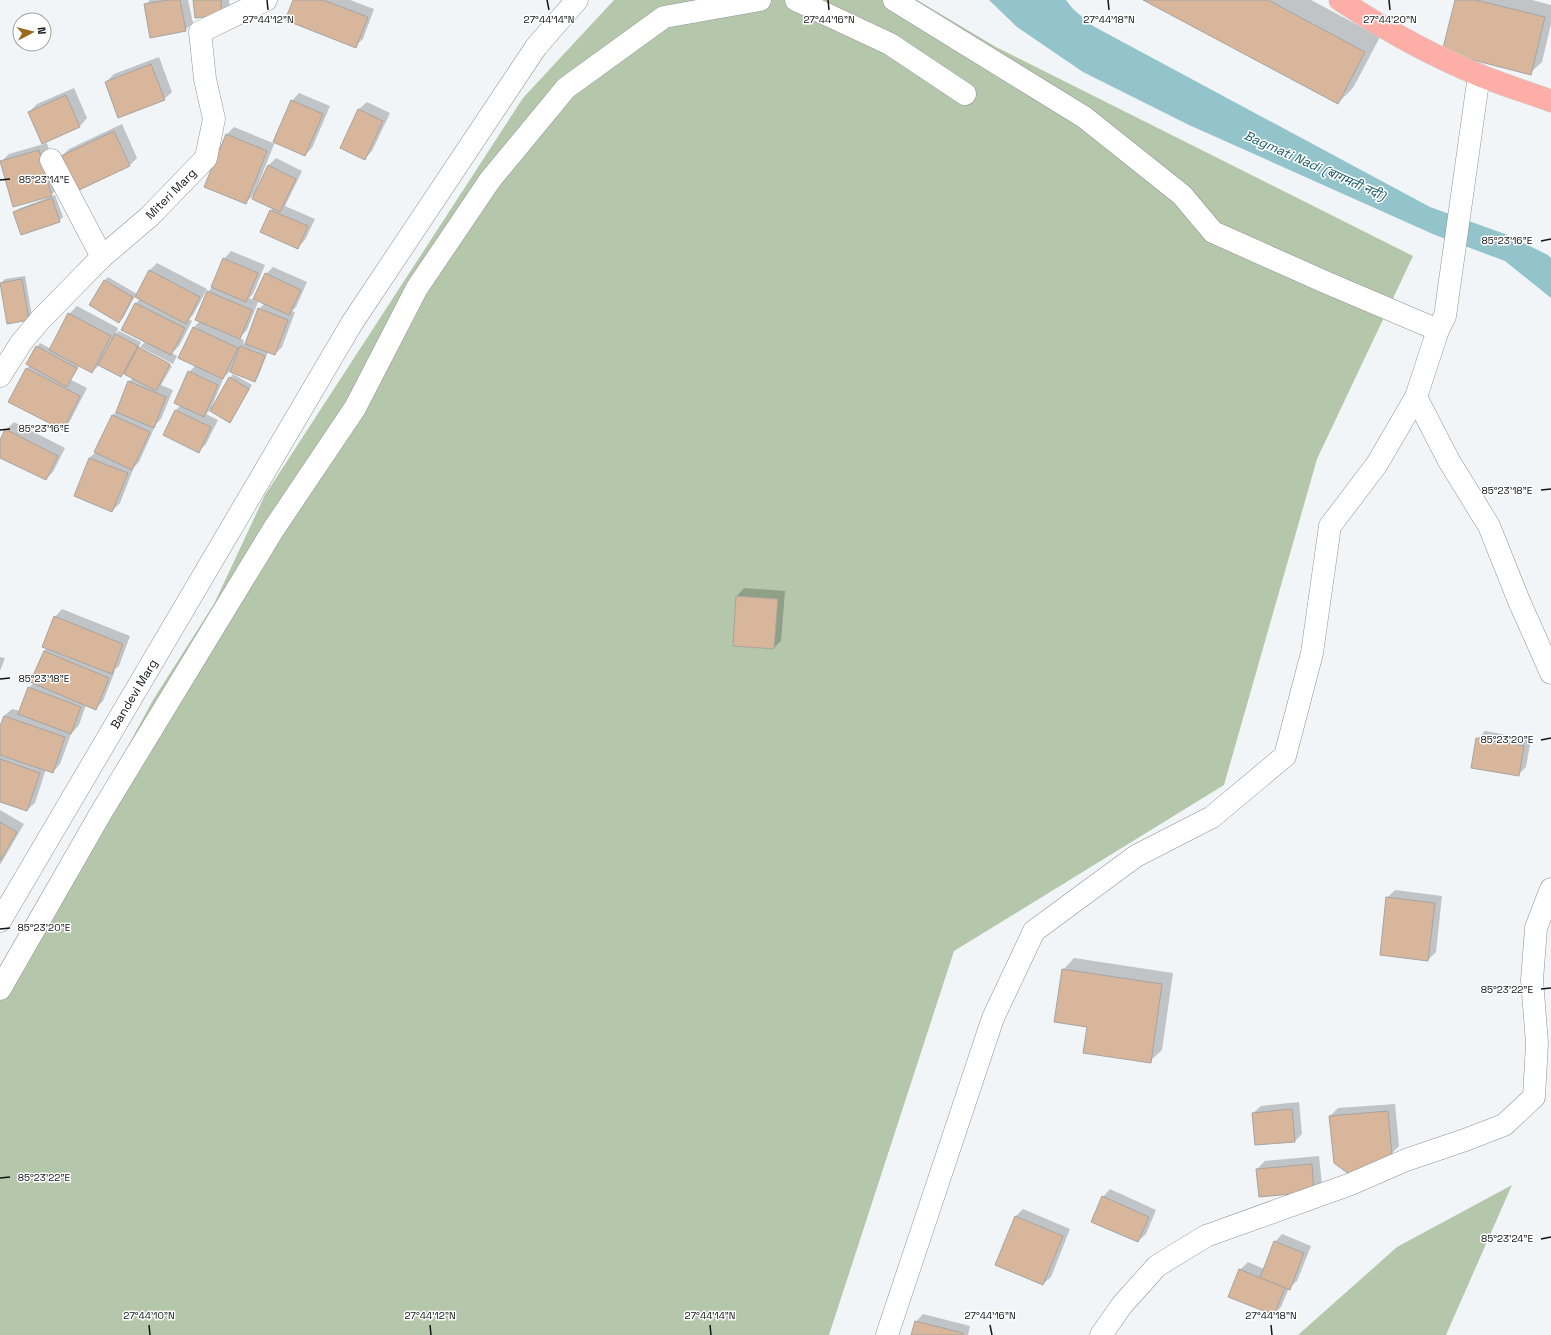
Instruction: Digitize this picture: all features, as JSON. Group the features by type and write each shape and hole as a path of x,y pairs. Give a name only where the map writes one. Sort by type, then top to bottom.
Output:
{"main road":[{"path":"1340,0 1368,18 1425,50 1479,75 1551,101"}],"street":[{"name":"Miteri Marg","path":"0,376 21,343 41,319 102,257 150,216 206,158 214,119 205,79 200,32 266,0"},
{"name":"Bandevi Marg","path":"0,921 352,323 536,47 577,0"},
{"path":"0,989 102,811 273,530 356,408 417,288 490,180 566,88 664,17 760,0"},
{"path":"796,0 890,44 965,94"},
{"path":"894,0 1084,117 1182,195 1213,232 1325,282 1441,323"},
{"path":"887,1335 993,1018 1034,931 1136,856 1212,817 1285,756 1312,653 1330,526 1377,464 1416,397 1441,323 1479,75"},
{"path":"51,160 102,257"},
{"path":"1416,397 1449,461 1489,526 1551,673"},
{"path":"1101,1335 1122,1304 1157,1266 1206,1236 1351,1184 1406,1160 1466,1140 1504,1125 1534,1097 1537,1043 1532,980 1536,928 1551,889"}],"green space":[{"path":"614,0 917,0 996,47 1413,256 1317,459 1224,785 954,951 829,1335 0,1335 0,987 46,897 153,700 214,604 265,495 523,98"},
{"path":"1512,1185 1446,1335 1298,1335 1397,1247"}],"water":[{"name":"Bagmati Nadi (बागमती नदी)","path":"989,0 1066,0 1073,9 1093,26 1430,207 1505,234 1548,255 1551,258 1551,298 1505,261 1435,235 1189,125 1083,72 1017,27"}],"building":[{"path":"168,0 180,0 186,31 150,38 144,4"},
{"path":"193,0 221,0 222,15 195,18"},
{"path":"293,0 323,0 368,17 356,48 285,20"},
{"path":"1143,0 1268,0 1365,52 1338,104"},
{"path":"1455,0 1476,0 1545,17 1531,75 1442,52"},
{"path":"151,64 165,100 118,118 105,82"},
{"path":"66,95 80,127 42,144 28,112"},
{"path":"291,100 323,114 305,156 273,142"},
{"path":"358,109 383,121 365,160 340,148"},
{"path":"114,131 130,166 77,191 61,156"},
{"path":"226,134 267,151 246,204 204,187"},
{"path":"39,150 52,196 13,207 0,161"},
{"path":"268,165 296,179 280,212 252,199"},
{"path":"52,198 60,222 21,235 13,212"},
{"path":"270,210 308,226 298,249 260,232"},
{"path":"223,258 258,273 246,302 211,287"},
{"path":"149,270 200,297 186,324 135,297"},
{"path":"265,273 301,290 289,315 253,299"},
{"path":"22,279 29,320 7,324 0,283"},
{"path":"104,280 133,297 119,323 89,305"},
{"path":"207,291 252,310 240,339 195,320"},
{"path":"135,303 185,328 171,355 121,330"},
{"path":"258,308 288,320 275,355 245,344"},
{"path":"68,313 111,336 92,373 49,350"},
{"path":"193,327 238,348 223,379 178,358"},
{"path":"115,334 138,346 121,377 98,365"},
{"path":"36,346 77,368 67,387 26,364"},
{"path":"240,346 265,356 255,382 230,372"},
{"path":"138,347 170,364 156,391 124,374"},
{"path":"26,368 80,396 63,430 8,402"},
{"path":"188,371 218,385 204,417 174,403"},
{"path":"229,377 249,389 230,423 210,411"},
{"path":"128,381 166,397 154,428 116,412"},
{"path":"175,410 211,427 199,453 163,435"},
{"path":"112,415 150,432 132,470 94,452"},
{"path":"5,429 58,456 46,480 0,458 0,440"},
{"path":"89,458 128,473 112,512 74,496"},
{"path":"736,596 778,599 774,649 733,646"},
{"path":"54,616 123,644 112,674 42,647"},
{"path":"44,651 109,678 96,710 30,682"},
{"path":"28,687 81,707 71,734 18,714"},
{"path":"4,716 65,737 53,773 0,755 0,726"},
{"path":"1476,738 1524,746 1519,776 1471,768"},
{"path":"0,759 40,773 27,811 0,802"},
{"path":"0,822 17,832 0,861"},
{"path":"1386,897 1435,903 1428,961 1380,955"},
{"path":"1062,969 1162,984 1151,1063 1083,1053 1087,1027 1054,1022"},
{"path":"1292,1109 1295,1142 1255,1145 1252,1113"},
{"path":"1388,1111 1392,1155 1350,1175 1334,1163 1329,1116"},
{"path":"1312,1164 1314,1192 1259,1197 1256,1169"},
{"path":"1102,1196 1149,1217 1138,1242 1091,1222"},
{"path":"1015,1216 1063,1236 1043,1285 995,1265"},
{"path":"1274,1241 1304,1253 1290,1290 1260,1278"},
{"path":"1239,1269 1285,1288 1274,1315 1228,1297"},
{"path":"915,1321 963,1333 963,1335 911,1335"}]}
